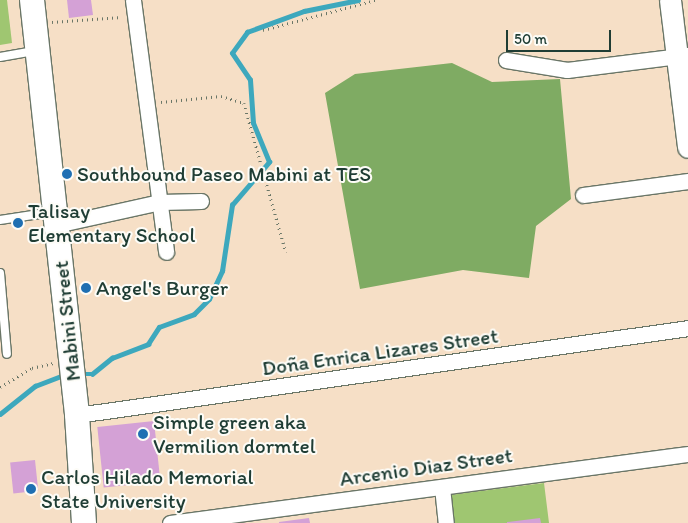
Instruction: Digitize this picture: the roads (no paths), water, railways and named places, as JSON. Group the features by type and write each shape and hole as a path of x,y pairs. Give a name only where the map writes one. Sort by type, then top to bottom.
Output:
{"main road":[{"name":"Mabini Street","path":"32,0 77,416 84,523"}],"street":[{"path":"133,0 166,252"},
{"path":"670,0 683,57 688,147"},
{"path":"506,60 566,70 683,57"},
{"path":"583,195 688,181"},
{"path":"56,218 160,202 201,202"},
{"name":"Doña Enrica Lizares Street","path":"77,416 688,328"},
{"name":"Arcenio Diaz Street","path":"170,523 688,454"},
{"path":"442,486 446,523"}],"lane":[{"path":"0,57 37,51"},
{"path":"0,220 56,218"},
{"path":"0,273 7,354"}],"waterway":[{"path":"79,374 92,374 112,358 148,344 159,327 194,314 209,299 222,271 232,205 269,162 253,123 250,80 232,53 247,32 304,11 358,0"},
{"path":"0,414 35,386 66,374"}],"place":[{"name":"Southbound Paseo Mabini at TES","path":"67,174"},
{"name":"Talisay Elementary School","path":"18,223"},
{"name":"Angel's Burger","path":"86,288"},
{"name":"Simple green aka Vermilion dormtel","path":"143,434"},
{"name":"Carlos Hilado Memorial State University","path":"31,489"}]}
